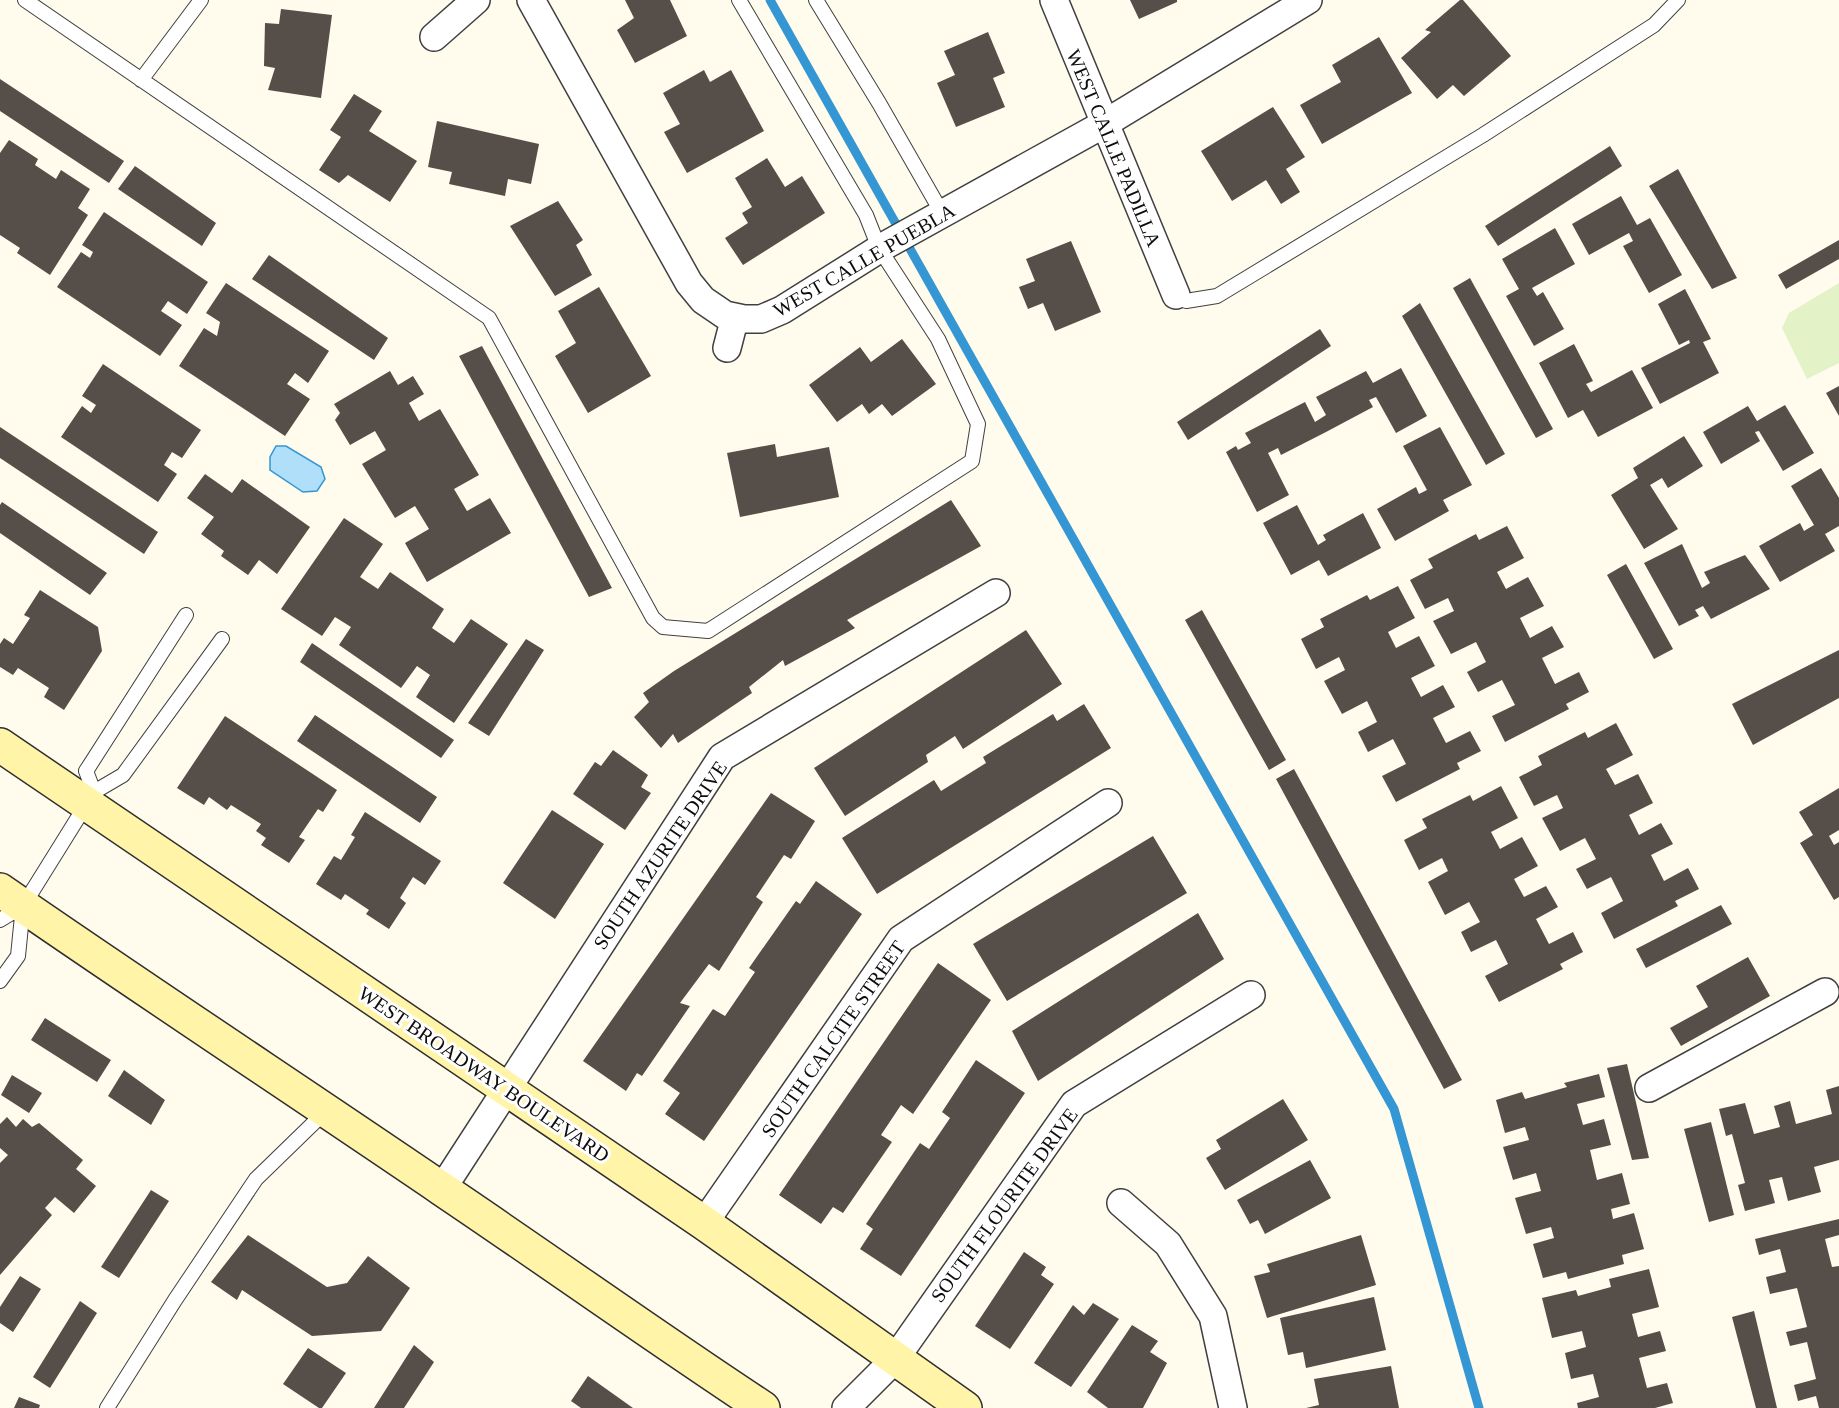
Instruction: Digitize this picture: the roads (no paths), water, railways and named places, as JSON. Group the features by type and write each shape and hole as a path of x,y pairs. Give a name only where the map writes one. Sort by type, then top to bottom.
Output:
{"street":[{"path":"434,37 476,0"},
{"name":"WEST CALLE PUEBLA","path":"531,0 689,283 703,300 725,315 762,319 782,310 931,219 1104,124 1308,0"},
{"name":"WEST CALLE PADILLA","path":"1054,0 1176,295"},
{"path":"726,348 735,317"},
{"name":"SOUTH AZURITE DRIVE","path":"442,1188 722,757 996,593"},
{"name":"WEST BROADWAY BOULEVARD","path":"0,745 90,798 506,1089 704,1223 965,1408"},
{"name":"SOUTH CALCITE STREET","path":"704,1223 902,939 1108,803"},
{"path":"8,906 442,1188 685,1357 763,1408"},
{"path":"1649,1088 1825,992"},
{"name":"SOUTH FLOURITE DRIVE","path":"846,1408 895,1359 1074,1104 1251,995"},
{"path":"1121,1203 1168,1244 1213,1316 1233,1408"}],"lane":[{"path":"25,0 489,318 654,618 663,627 708,631 972,461 978,424 938,339 739,0"},
{"path":"141,80 201,0"},
{"path":"816,0 879,103 931,219"},
{"path":"1176,295 1186,301 1217,296 1503,122 1654,25 1678,0"},
{"path":"90,798 86,771 186,615"},
{"path":"0,981 18,956 8,906 90,798 123,775 222,639"},
{"path":"106,1408 256,1179 325,1112"}],"water":[{"path":"276,446 286,446 321,467 325,479 317,491 303,492 270,470 270,457"}],"waterway":[{"path":"770,0 1394,1109 1479,1408"}]}
